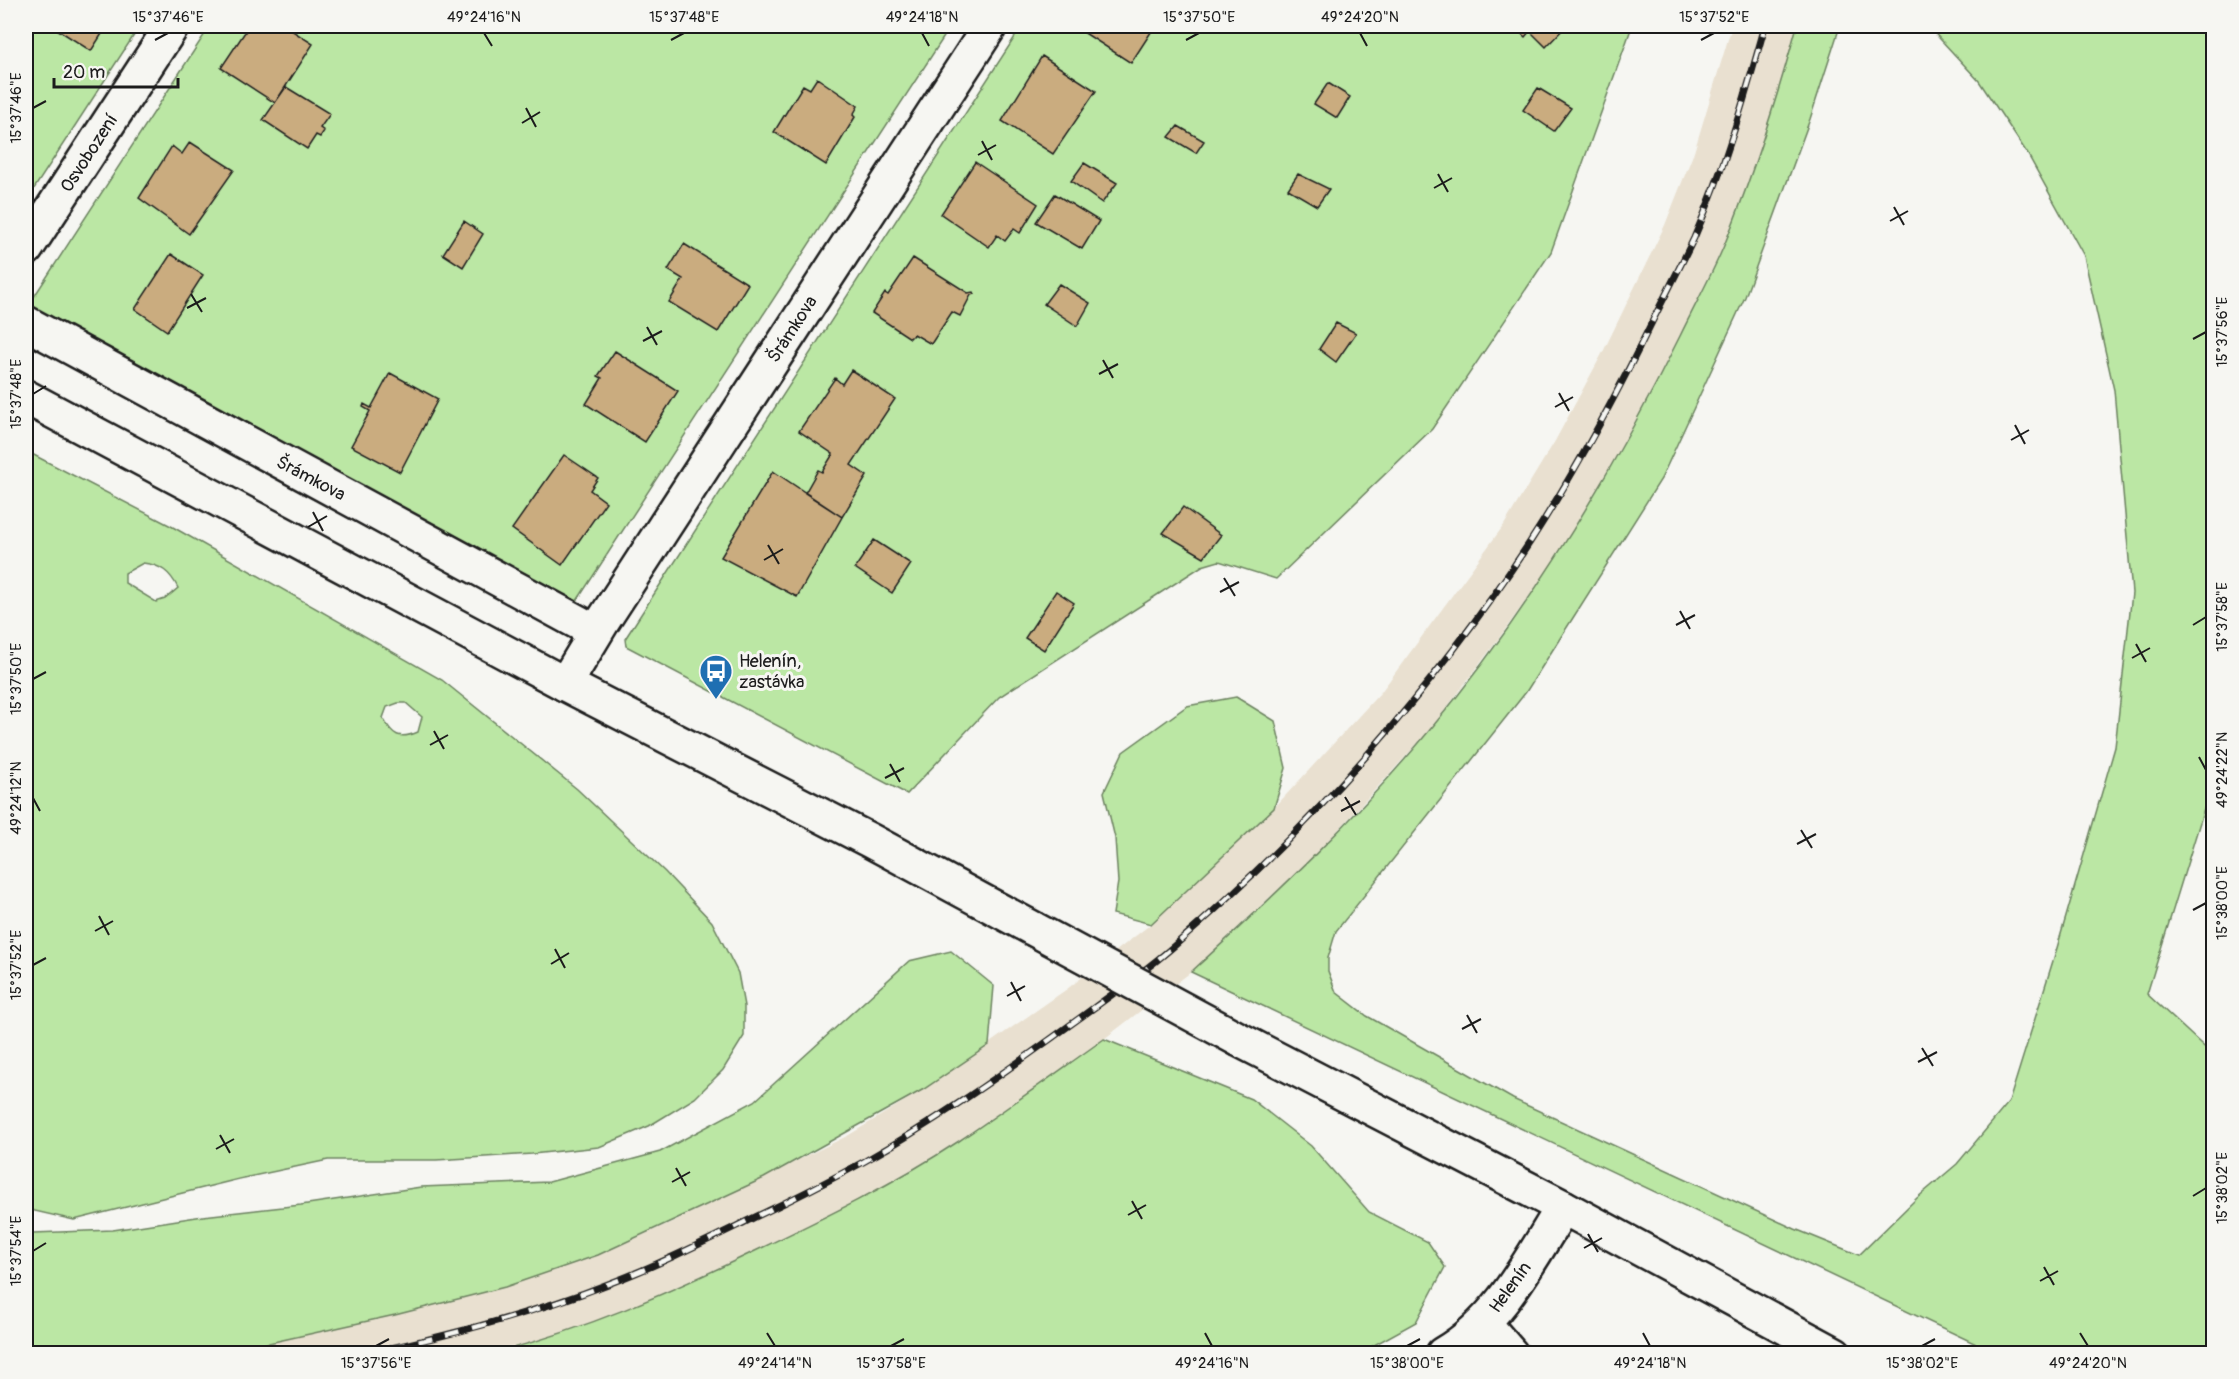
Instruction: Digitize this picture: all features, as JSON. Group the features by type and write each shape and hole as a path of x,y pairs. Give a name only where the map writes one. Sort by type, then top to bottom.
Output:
{"main road":[{"name":"Osvobození","path":"26,249 172,26"},
{"name":"Šrámkova","path":"565,684 596,632 990,26"},
{"name":"Šrámkova","path":"26,323 596,632"},
{"path":"26,397 565,684 871,841 1240,1040 1563,1207 1835,1353"},
{"name":"Helenín","path":"1443,1353 1484,1323 1522,1274 1563,1207"},
{"path":"1484,1323 1511,1353"}],"shaded area":[{"path":"1732,26 1797,26 1752,172 1722,250 1658,380 1608,472 1555,560 1429,731 1318,852 1191,972 1104,1039 1024,1096 958,1142 880,1189 792,1234 621,1313 523,1346 494,1353 202,1354 269,1343 395,1315 505,1287 598,1255 674,1221 849,1135 924,1089 1067,989 1151,924 1274,808 1381,692 1504,525 1555,441 1603,352 1665,225 1694,152"}],"green space":[{"path":"26,26 140,26 26,201"},
{"path":"210,26 951,26 573,607 26,309"},
{"path":"1022,26 1627,26 1631,29 1551,252 1432,429 1276,579 1219,561 1202,566 999,697 907,794 626,646 625,639"},
{"path":"1797,26 1840,26 1810,119 1745,297 1661,479 1526,692 1336,931 1328,958 1328,971 1336,992 1367,1016 1513,1099 1795,1229 1859,1255 1917,1198 1957,1164 2009,1102 2057,948 2115,747 2132,593 2114,390 2084,256 2027,153 1979,81 1928,26 2213,26 2213,780 2147,994 2213,1055 2213,1353 1995,1353 1191,972 1314,856 1402,763 1501,638 1566,541 1626,440 1718,259 1754,166"},
{"path":"26,451 171,526 442,680 577,789 665,872 712,922 738,973 744,1006 744,1036 723,1070 695,1098 649,1126 599,1147 436,1160 328,1160 239,1179 74,1220 26,1209","holes":["143,563 164,570 178,588 165,599 156,602 125,583 125,573","406,703 422,717 418,732 406,736 397,735 387,724 383,718 387,707"]},
{"path":"1236,697 1275,721 1286,768 1274,808 1151,924 1113,914 1118,882 1115,838 1104,792 1123,752 1187,706"},
{"path":"951,951 994,986 989,1045 924,1089 764,1178 598,1255 505,1287 395,1315 269,1343 202,1353 26,1353 26,1231 33,1233 113,1230 421,1187 549,1182 660,1152 755,1101 909,961"},
{"path":"1104,1039 1251,1099 1311,1146 1369,1212 1428,1242 1445,1267 1416,1322 1358,1354 494,1353 593,1322 657,1296 831,1214 909,1172 959,1141"}],"building":[{"path":"52,26 107,26 91,51"},
{"path":"249,26 285,26 313,44 275,103 221,68"},
{"path":"1083,26 1155,26 1131,63 1080,30"},
{"path":"1513,26 1566,26 1546,47 1530,31 1525,37"},
{"path":"1042,56 1096,91 1053,154 1002,121"},
{"path":"817,78 858,106 853,115 855,117 826,165 774,132 803,85 810,89"},
{"path":"1328,83 1350,97 1337,118 1314,104"},
{"path":"286,87 330,114 320,128 324,131 320,137 316,135 307,149 263,120"},
{"path":"1538,88 1571,108 1554,131 1523,110"},
{"path":"1178,126 1204,141 1196,153 1169,137"},
{"path":"190,142 234,170 189,234 139,198 172,146 182,154"},
{"path":"975,162 1038,204 1020,233 1014,229 1005,241 997,235 989,247 941,214"},
{"path":"1084,163 1117,183 1102,203 1071,181"},
{"path":"1298,174 1329,189 1317,206 1288,189"},
{"path":"1055,194 1099,221 1082,249 1036,222"},
{"path":"464,221 483,234 463,267 443,254"},
{"path":"684,244 748,284 718,332 669,302 683,279 668,270"},
{"path":"171,254 203,275 167,331 135,309"},
{"path":"913,258 968,293 973,292 974,294 971,295 960,316 952,312 931,344 914,334 910,338 872,313 885,293 888,295"},
{"path":"1059,284 1090,303 1077,326 1044,304"},
{"path":"1336,323 1356,333 1336,362 1319,349"},
{"path":"615,351 678,391 645,442 586,404 602,378 598,376"},
{"path":"851,370 895,399 851,465 867,476 842,517 805,493 818,470 822,472 833,454 799,431 835,378 842,384"},
{"path":"390,373 438,399 400,472 351,446 370,411 363,407 364,404 371,408"},
{"path":"564,455 598,478 590,490 606,502 562,565 512,529"},
{"path":"773,471 842,517 797,597 721,557"},
{"path":"1183,507 1221,535 1204,557 1163,533"},
{"path":"874,540 911,564 892,593 855,568"},
{"path":"1056,591 1074,603 1044,650 1025,638"}],"railway":[{"path":"364,1354 488,1324 608,1284 679,1254 836,1177 961,1102 1114,993 1174,946 1273,855 1366,756 1410,705 1492,597 1547,515 1610,405 1694,238 1724,160 1765,26"}],"place":[{"name":"Helenín, zastávka","path":"716,700"}]}
